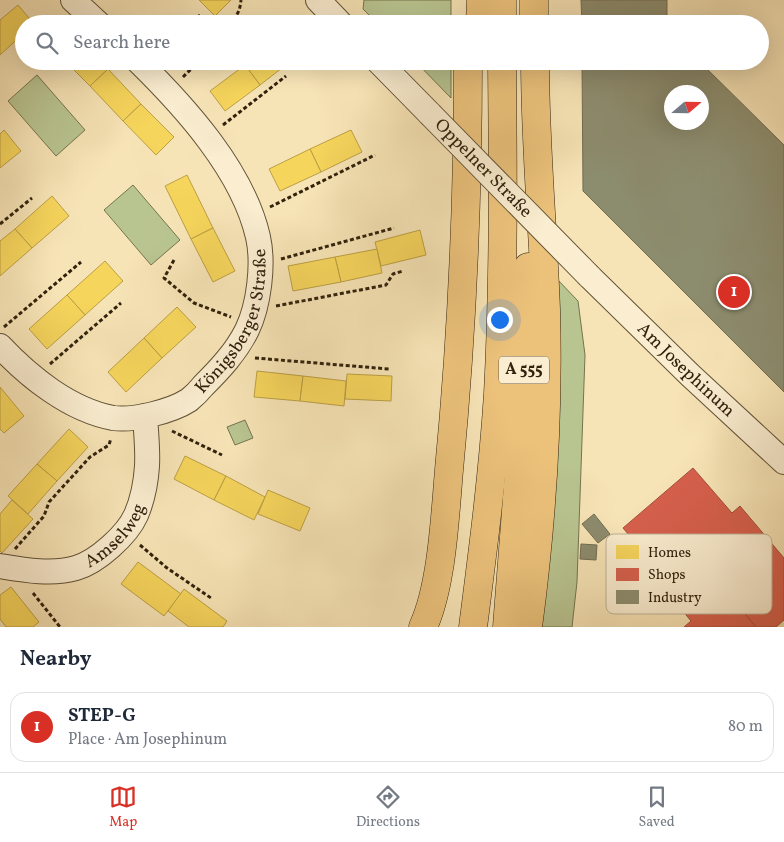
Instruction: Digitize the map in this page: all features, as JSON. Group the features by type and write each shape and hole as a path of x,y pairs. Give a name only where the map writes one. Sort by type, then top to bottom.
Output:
{"highway":[{"path":"468,0 468,15"},
{"path":"480,15 481,0"},
{"path":"502,0 502,15"},
{"path":"534,0 534,15"},
{"path":"423,627 435,590 456,399 468,140 468,70"},
{"path":"442,627 462,464 468,376 478,186 480,70"},
{"name":"A 555","path":"473,627 485,533 498,393 502,256 502,70"},
{"name":"A 555","path":"507,627 519,472 535,113 535,70"},
{"path":"528,627 538,548 546,447 546,311 535,113"}],"street":[{"path":"73,0 89,15"},
{"path":"318,0 332,15"},
{"name":"Königsberger Straße","path":"0,346 34,378 72,403 114,418 150,415 190,399 232,355 250,320 261,264 258,238 252,215 226,166 206,138 175,98 147,70"},
{"name":"Oppelner Straße","path":"387,70 589,276"},
{"name":"Am Josephinum","path":"589,276 690,375 784,462"},
{"name":"Amselweg","path":"9,562 48,572 77,568 100,555 124,532 136,516 144,484 150,415"}],"path":[{"path":"238,15 241,0"},
{"path":"206,138 286,76"},
{"path":"252,215 374,155"},
{"path":"0,224 32,198"},
{"path":"261,264 394,228"},
{"path":"174,260 164,278 194,303 230,316 250,320 386,285 393,274 403,271"},
{"path":"0,330 81,262"},
{"path":"34,378 121,303"},
{"path":"232,355 389,370"},
{"path":"150,415 172,430 222,455"},
{"path":"60,627 9,562 44,516 50,502 90,457 109,445 114,418"},
{"path":"124,532 167,568 211,598"}],"green space":[{"path":"364,0 451,0 451,15 369,15 363,9"},
{"path":"424,70 451,70 451,98"},
{"path":"37,75 85,130 56,156 8,101"},
{"path":"133,185 180,240 151,265 104,210"},
{"path":"556,278 578,301 585,355 577,582 572,627 541,627"},
{"path":"245,420 253,438 235,445 227,427"}],"building: Homes":[{"path":"199,0 231,0 216,15"},
{"path":"18,5 26,15 15,15 15,41 0,55 0,20"},
{"path":"74,70 107,70 90,86"},
{"path":"109,70 141,104 123,121 90,86"},
{"path":"238,70 249,70 260,85 225,111 210,91"},
{"path":"249,70 279,70 260,85"},
{"path":"141,104 174,137 156,155 123,121"},
{"path":"4,130 21,151 0,168 0,134"},
{"path":"351,130 362,152 321,172 310,149"},
{"path":"310,149 321,172 280,191 269,169"},
{"path":"187,175 213,228 191,239 165,186"},
{"path":"52,196 69,216 32,248 15,229"},
{"path":"213,228 235,271 213,282 191,239"},
{"path":"15,229 32,248 0,276 0,241"},
{"path":"420,230 426,255 381,266 375,242"},
{"path":"377,249 382,273 341,282 335,257"},
{"path":"335,257 341,282 293,291 288,266"},
{"path":"105,261 123,281 85,315 67,295"},
{"path":"67,295 85,315 47,349 29,329"},
{"path":"177,307 196,327 162,358 144,338"},
{"path":"144,338 162,358 126,392 108,372"},
{"path":"257,371 303,376 300,401 254,397"},
{"path":"347,374 392,376 391,401 345,399"},
{"path":"303,376 346,381 344,406 300,401"},
{"path":"0,387 24,416 4,433 0,429"},
{"path":"69,429 88,447 57,481 37,464"},
{"path":"185,456 226,476 214,500 174,479"},
{"path":"37,464 57,481 28,514 8,496"},
{"path":"226,476 265,497 254,520 214,500"},
{"path":"268,490 310,508 300,531 258,514"},
{"path":"12,500 33,519 2,553 0,551 0,514"},
{"path":"138,562 181,594 164,616 121,584"},
{"path":"11,587 39,622 33,627 6,627 0,619 0,595"},
{"path":"184,589 227,621 223,627 189,627 168,611"}],"building: Shops":[{"path":"693,468 732,513 740,506 764,534 628,534 623,528"},
{"path":"772,544 784,558 784,620 776,627 756,627 745,614 772,614"},
{"path":"685,614 745,614 756,627 684,627 691,621"}],"building: Industry":[{"path":"581,0 667,0 667,15 582,15"},
{"path":"582,70 708,70 784,145 784,392 583,191"},
{"path":"594,514 610,534 606,534 606,537 598,543 582,524"},
{"path":"581,544 597,545 596,560 580,559"}],"place":[{"name":"STEP-G","path":"734,292"}]}
